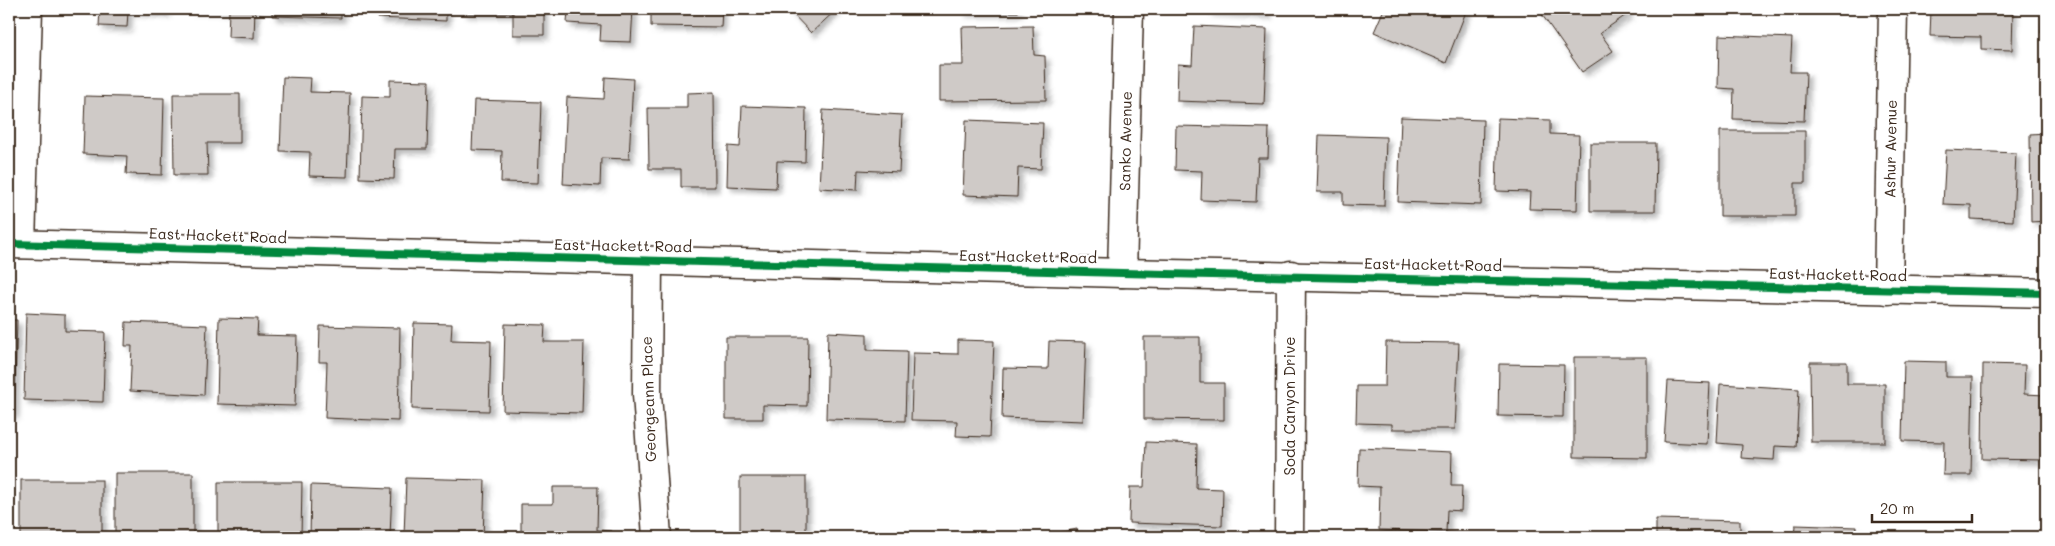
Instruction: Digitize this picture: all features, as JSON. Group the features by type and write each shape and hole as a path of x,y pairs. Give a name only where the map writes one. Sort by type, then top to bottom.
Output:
{"street":[{"path":"15,244 28,9"},
{"name":"Sanko Avenue","path":"1122,273 1129,9"},
{"name":"Ashur Avenue","path":"1888,290 1894,9"},
{"name":"East Hackett Road","path":"15,244 1122,273 1291,275 2046,294"},
{"name":"Georgeann Place","path":"648,261 647,394 657,537"},
{"name":"Soda Canyon Drive","path":"1289,537 1291,275"}],"building":[{"path":"100,9 165,9 165,13 128,11 127,27 99,26"},
{"path":"189,9 255,9 254,38 228,37 229,10"},
{"path":"272,9 341,9 341,18 272,16"},
{"path":"378,9 446,9 446,21 378,18"},
{"path":"463,9 544,9 544,35 513,35 513,13 463,13"},
{"path":"568,9 633,9 631,42 600,41 601,25 567,23"},
{"path":"651,9 722,9 721,27 651,26"},
{"path":"788,9 837,9 811,33"},
{"path":"962,9 1018,9 1018,12 962,12"},
{"path":"1208,9 1267,9 1267,14 1208,11"},
{"path":"1384,9 1467,9 1446,63 1374,32"},
{"path":"1538,9 1626,9 1629,13 1600,33 1613,51 1582,72"},
{"path":"1931,9 2013,9 2012,50 1981,49 1981,37 1930,36"},
{"path":"2042,9 2046,9 2046,33 2041,33"},
{"path":"1033,26 1034,55 1045,56 1046,100 939,101 939,65 963,65 962,27"},
{"path":"1194,26 1267,29 1264,104 1177,101 1178,64 1192,65"},
{"path":"1719,35 1792,38 1790,72 1806,72 1804,121 1733,119 1734,89 1718,88"},
{"path":"283,77 311,78 310,92 350,93 347,177 309,176 310,152 280,151"},
{"path":"605,77 633,79 629,159 601,158 600,186 563,184 567,97 604,99"},
{"path":"390,80 429,81 427,149 395,149 394,179 360,178 362,96 390,97"},
{"path":"714,92 715,187 681,187 681,169 649,169 648,108 687,108 687,93"},
{"path":"173,94 240,94 240,143 207,143 208,175 174,175"},
{"path":"85,96 164,98 162,175 126,174 127,156 83,154"},
{"path":"474,100 541,102 538,183 501,182 502,151 472,150"},
{"path":"742,106 806,108 805,162 777,161 776,188 727,186 728,146 740,147"},
{"path":"823,110 902,115 899,172 858,170 857,190 819,188"},
{"path":"1401,117 1483,120 1481,205 1398,202"},
{"path":"1498,118 1550,120 1550,134 1579,135 1577,210 1529,209 1530,192 1496,191"},
{"path":"966,120 1043,123 1041,169 1018,168 1017,197 963,195"},
{"path":"1176,126 1269,128 1268,158 1258,158 1256,202 1201,200 1202,171 1175,170"},
{"path":"1720,131 1805,131 1805,183 1795,183 1795,216 1720,216"},
{"path":"2046,133 2046,221 2031,222 2030,134"},
{"path":"1319,135 1386,137 1384,206 1343,205 1343,192 1317,192"},
{"path":"1590,143 1656,143 1655,211 1590,211"},
{"path":"1946,150 2016,153 2013,221 1971,219 1971,205 1943,204"},
{"path":"26,313 65,315 65,331 105,332 103,402 24,400"},
{"path":"219,318 258,319 257,335 297,336 295,406 217,404"},
{"path":"9,320 17,320 14,414 9,414"},
{"path":"126,322 207,325 204,395 130,391 132,346 125,346"},
{"path":"414,323 452,324 451,340 491,341 489,411 412,409"},
{"path":"505,324 545,325 544,342 584,342 582,413 503,411"},
{"path":"320,326 400,328 398,421 325,418 327,362 319,362"},
{"path":"828,332 867,334 867,350 907,351 905,421 826,419"},
{"path":"726,337 808,337 807,406 763,405 763,419 726,419"},
{"path":"1144,337 1200,337 1200,383 1224,383 1224,420 1144,419"},
{"path":"958,340 994,341 990,437 956,436 957,421 911,420 913,353 958,354"},
{"path":"1049,341 1086,342 1083,421 1002,418 1003,368 1048,369"},
{"path":"1386,342 1459,343 1455,429 1392,429 1392,424 1356,423 1357,386 1385,386"},
{"path":"1574,357 1647,357 1647,458 1574,457"},
{"path":"1904,361 1946,362 1946,377 1973,377 1971,475 1943,475 1944,442 1902,441"},
{"path":"1810,362 1847,362 1847,384 1885,384 1885,442 1811,442"},
{"path":"1499,364 1564,365 1563,417 1498,416"},
{"path":"1983,364 2025,365 2024,394 2046,395 2046,460 1982,459"},
{"path":"1668,381 1710,383 1707,444 1664,442"},
{"path":"1720,384 1799,389 1796,447 1775,446 1774,460 1741,458 1742,445 1717,443"},
{"path":"1146,442 1197,444 1196,488 1223,489 1222,526 1129,523 1130,487 1144,487"},
{"path":"1359,448 1452,452 1451,486 1462,486 1461,511 1447,510 1446,532 1379,530 1380,487 1358,486"},
{"path":"115,473 193,473 193,537 115,536"},
{"path":"740,477 806,477 806,537 740,537"},
{"path":"406,478 485,480 483,537 404,537"},
{"path":"21,480 102,480 102,537 21,537"},
{"path":"218,482 302,482 301,537 218,537"},
{"path":"311,485 392,488 390,537 310,537"},
{"path":"553,487 598,487 597,530 612,531 612,537 521,537 521,504 553,504"},
{"path":"1656,519 1740,521 1740,537 1656,537"},
{"path":"1795,525 1856,527 1856,537 1794,537"},
{"path":"1077,529 1078,537 1038,537"},
{"path":"1953,536 1953,537 1875,537"}],"cycle path":[{"path":"9,244 1122,273 2046,293"}]}
